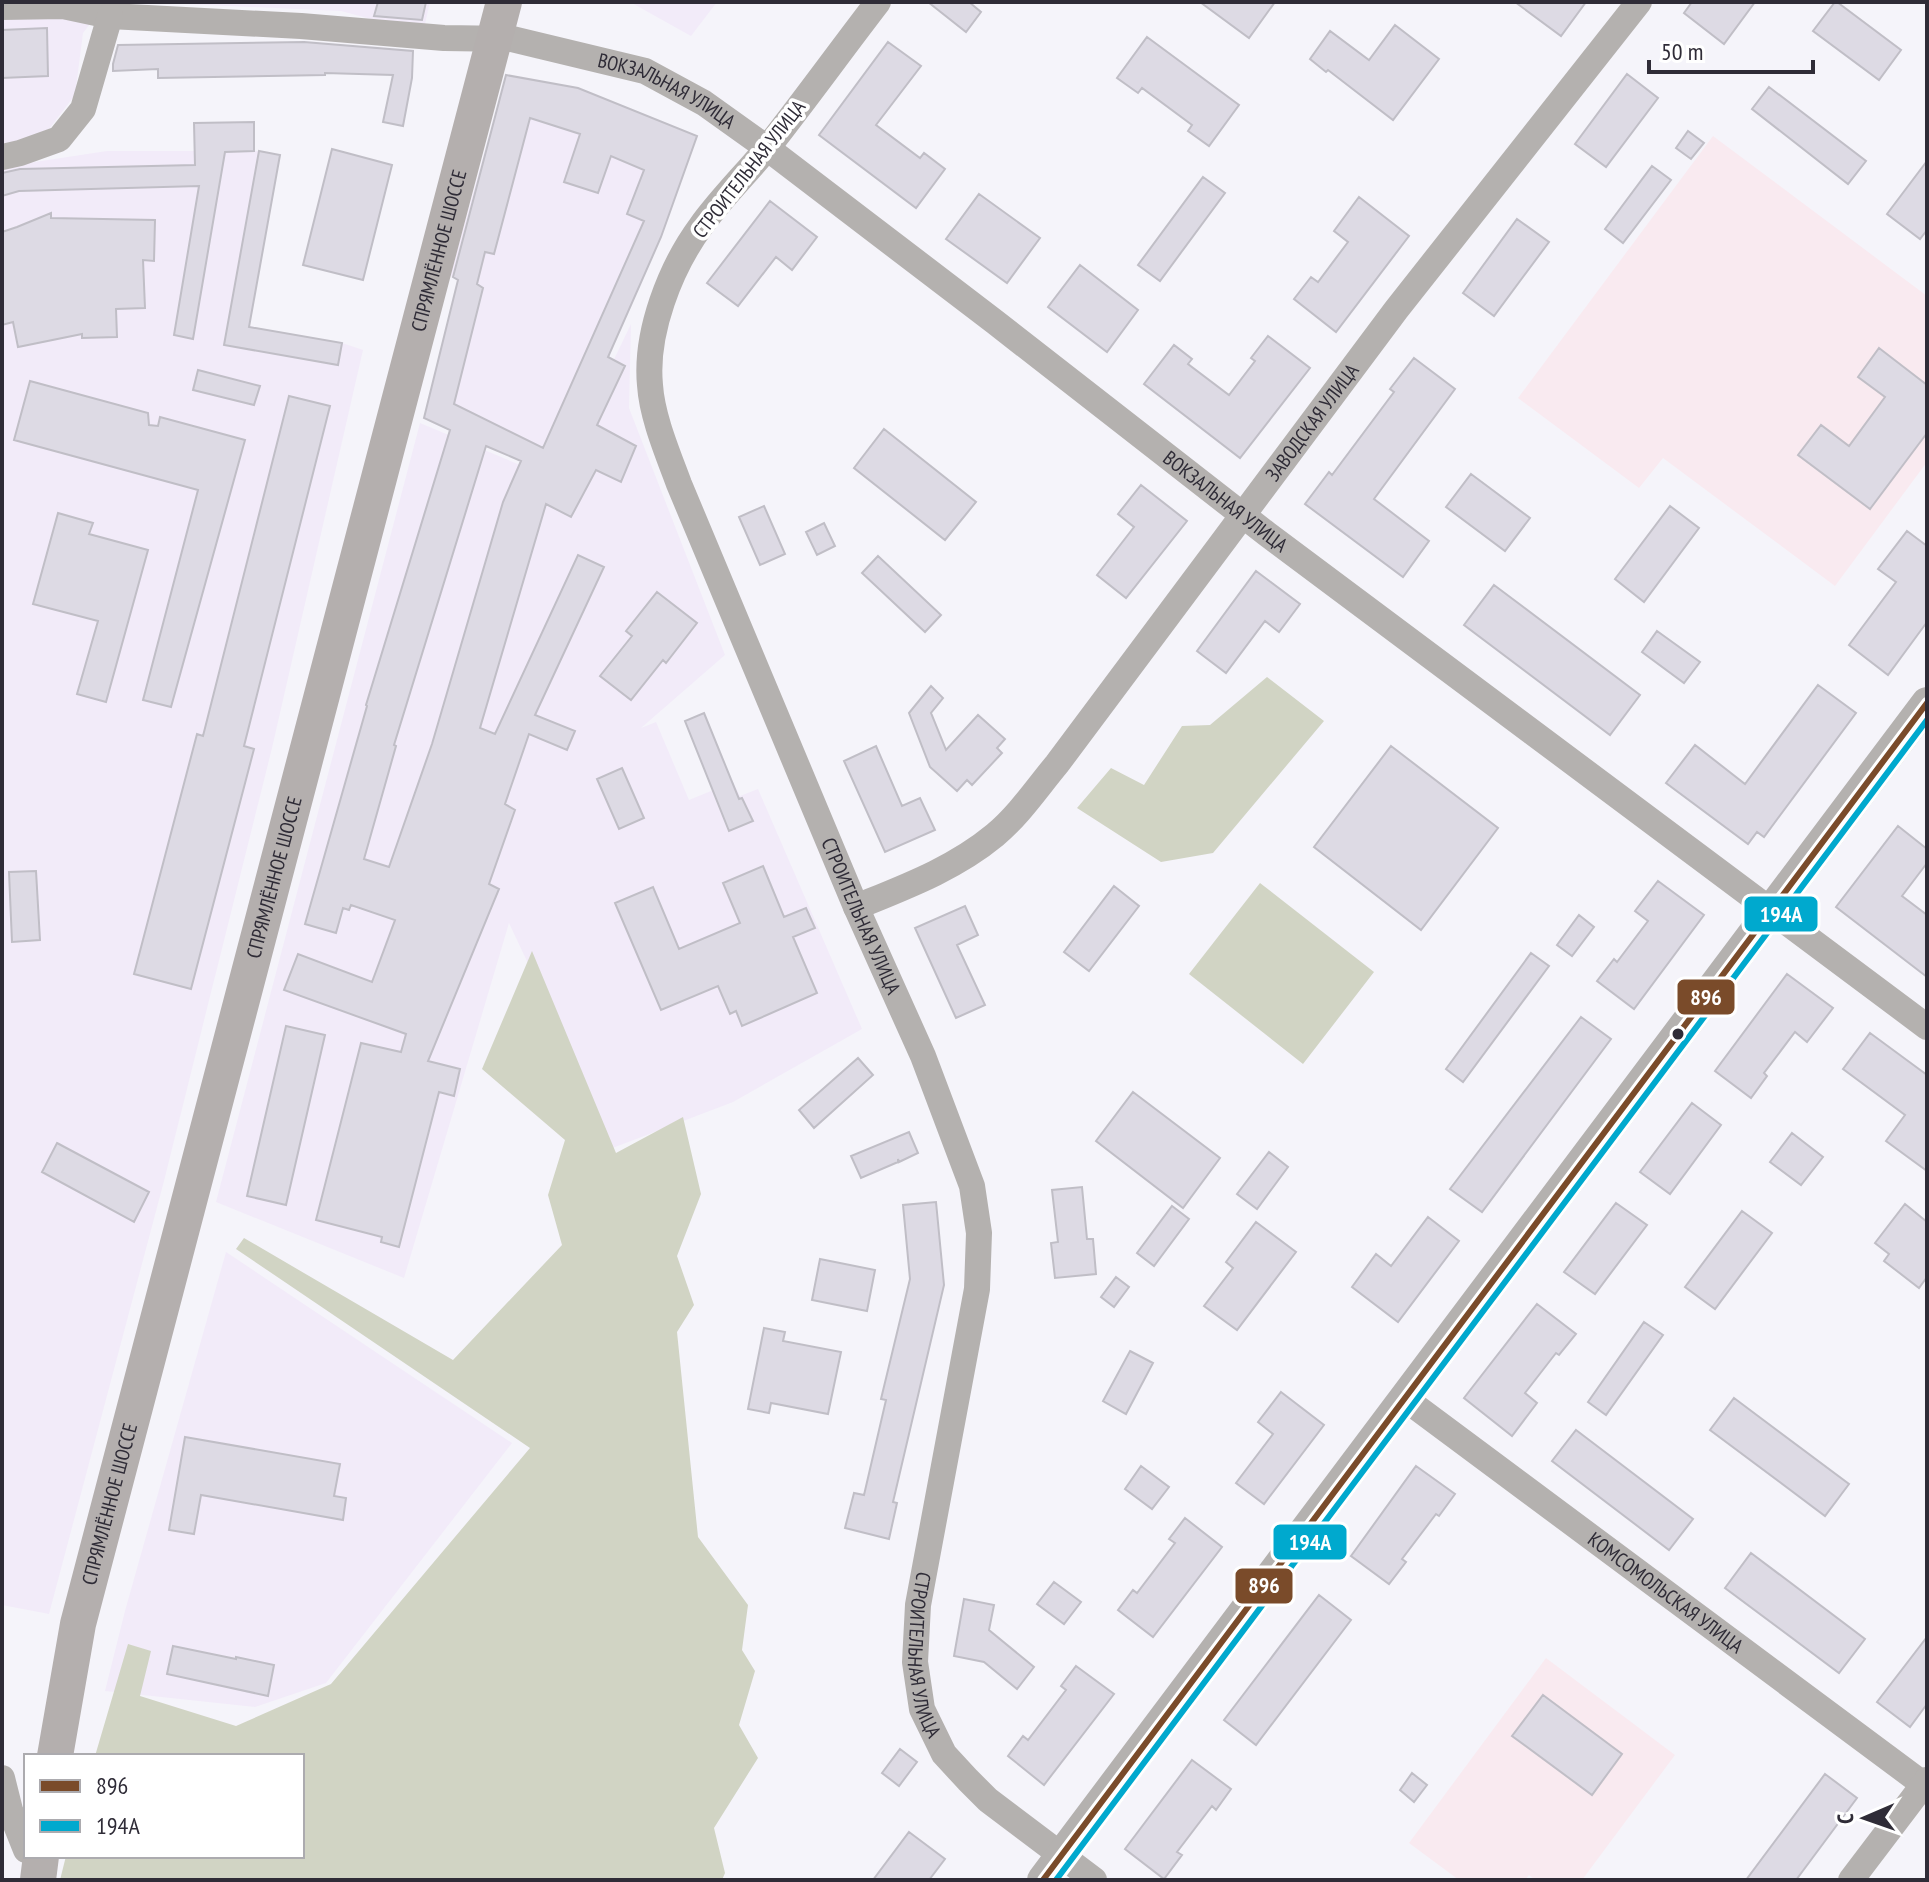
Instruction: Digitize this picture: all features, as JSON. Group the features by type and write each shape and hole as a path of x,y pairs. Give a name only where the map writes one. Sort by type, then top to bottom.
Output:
{"main road":[{"name":"СПРЯМЛЁННОЕ ШОССЕ","path":"55,1754 78,1624 504,2"},
{"path":"38,1880 41,1858"}],"street":[{"name":"СТРОИТЕЛЬНАЯ УЛИЦА","path":"878,2 767,148 700,227 664,293 652,336 650,386 660,430 679,484 856,907 923,1056 972,1186 979,1233 977,1289 918,1605 915,1662 922,1709 944,1754 1052,1868 1094,1880"},
{"name":"ЗАВОДСКАЯ УЛИЦА","path":"856,907 923,881 951,865 995,835 1019,811 1396,310 1639,2"},
{"name":"ВОКЗАЛЬНАЯ УЛИЦА","path":"2,7 63,6 110,16 301,26 444,38 512,39 645,71 704,103 767,148 1242,515 1927,1027"},
{"path":"2,157 59,139 83,109 110,16"},
{"path":"1052,1868 1927,703"},
{"name":"КОМСОМОЛЬСКАЯ УЛИЦА","path":"1404,1398 1926,1784"},
{"path":"2,1778 24,1845"},
{"path":"1851,1880 1926,1784"},
{"path":"29,1858 38,1880"}],"shaded area":[{"path":"2,2 107,2 83,33 75,95 49,129 2,145"},
{"path":"141,2 430,2 423,33 341,11"},
{"path":"630,2 717,2 691,36"},
{"path":"506,75 578,88 697,136 657,247 553,475 424,418 458,280 450,276"},
{"path":"1713,136 1927,296 1927,462 1835,586 1663,458 1639,488 1518,398"},
{"path":"107,151 259,151 280,155 249,326 342,343 363,350 272,748 164,1181 49,1614 2,1605 2,167"},
{"path":"631,324 629,408 725,655 641,728 656,722 689,800 733,782 740,796 758,789 862,1029 733,1102 610,1149 509,923 404,1278 216,1202 420,423 556,480"},
{"path":"226,1252 512,1443 326,1683 255,1707 105,1691"},
{"path":"1546,1658 1675,1755 1582,1880 1535,1880 1529,1875 1525,1880 1459,1880 1409,1843"}],"green space":[{"path":"1267,677 1324,721 1213,853 1161,862 1077,808 1111,768 1144,785 1182,726 1210,725"},
{"path":"1260,883 1374,972 1303,1064 1189,974"},
{"path":"532,951 616,1153 683,1117 701,1194 677,1256 694,1305 677,1332 698,1537 748,1605 742,1650 755,1671 739,1725 758,1758 714,1828 725,1873 722,1880 60,1880 66,1858 304,1858 304,1754 96,1754 128,1644 151,1651 140,1696 236,1726 331,1684 530,1448 236,1249 244,1238 453,1360 562,1245 548,1195 565,1140 482,1069"}],"building":[{"path":"378,2 426,2 422,20 374,16"},
{"path":"928,2 969,2 981,12 966,32"},
{"path":"1200,2 1275,2 1249,38"},
{"path":"1515,2 1586,2 1561,36"},
{"path":"1692,2 1755,2 1724,44 1684,13"},
{"path":"1835,2 1901,50 1879,80 1813,31"},
{"path":"1395,25 1439,59 1393,120 1310,59 1330,31 1369,60"},
{"path":"47,28 48,76 2,78 2,30"},
{"path":"1147,37 1239,105 1209,146 1188,131 1192,125 1142,88 1138,93 1117,78"},
{"path":"304,42 413,51 412,78 403,126 383,122 393,75 325,73 158,78 158,69 113,71 118,45"},
{"path":"888,42 921,66 876,125 920,158 924,153 945,169 916,208 819,135"},
{"path":"1627,74 1658,98 1606,167 1575,144"},
{"path":"506,75 578,88 697,136 661,237 608,357 625,366 597,425 636,446 621,482 596,470 571,517 546,504 480,728 495,734 578,555 604,567 535,715 575,731 567,750 529,734 505,804 515,810 489,884 499,889 428,1061 460,1069 454,1096 439,1092 399,1247 381,1242 382,1237 316,1220 361,1043 401,1052 406,1034 284,990 298,954 372,982 395,920 351,905 349,910 343,908 336,933 305,924 366,705 450,430 424,418 458,280 453,277","holes":["530,118 580,134 564,182 598,193 611,156 644,170 627,214 644,221 543,448 454,404 483,288 477,284 485,252 494,254","486,446 521,461 503,502 432,744 389,867 364,859 394,745"]},
{"path":"1769,87 1866,161 1848,184 1752,109"},
{"path":"254,122 254,151 225,152 193,339 174,335 199,186 19,191 2,196 2,173 20,169 195,165 194,123"},
{"path":"1688,131 1704,143 1691,159 1676,148"},
{"path":"332,149 392,165 363,280 303,265"},
{"path":"259,151 280,155 249,327 342,343 338,365 224,345"},
{"path":"1927,161 1927,230 1920,239 1887,214"},
{"path":"1652,166 1671,180 1623,243 1605,229"},
{"path":"1203,177 1225,193 1160,281 1138,265"},
{"path":"979,194 1040,238 1007,283 946,239"},
{"path":"1359,197 1409,236 1336,332 1294,299 1311,277 1318,282 1348,242 1334,231"},
{"path":"770,201 817,237 792,270 776,257 738,306 707,283"},
{"path":"51,213 51,218 155,220 154,261 143,260 145,308 116,309 117,337 82,338 82,334 18,347 13,322 2,325 2,232"},
{"path":"1517,219 1549,242 1494,316 1463,293"},
{"path":"1080,265 1138,310 1107,352 1048,307"},
{"path":"1268,336 1310,368 1240,458 1144,384 1174,345 1192,359 1188,364 1229,395 1255,361 1251,358"},
{"path":"1879,348 1927,385 1927,433 1870,509 1798,455 1821,425 1849,446 1885,397 1858,377"},
{"path":"1414,358 1455,389 1374,499 1429,541 1403,577 1305,504 1329,472 1332,475 1394,392 1390,389"},
{"path":"198,370 260,386 254,405 193,390"},
{"path":"30,381 148,413 149,425 158,426 160,417 245,440 171,707 143,700 198,490 14,440"},
{"path":"289,396 330,406 244,746 254,749 191,989 134,974 197,734 203,736"},
{"path":"884,429 976,502 945,540 854,468"},
{"path":"1471,474 1530,518 1505,551 1446,507"},
{"path":"1141,485 1187,521 1126,598 1097,575 1134,527 1118,514"},
{"path":"764,506 785,554 760,565 739,517"},
{"path":"1670,506 1699,528 1644,602 1615,579"},
{"path":"58,513 93,523 89,534 148,550 106,702 77,694 98,621 33,604"},
{"path":"824,523 835,546 817,555 806,532"},
{"path":"1907,531 1927,546 1927,622 1888,675 1849,645 1896,582 1878,569"},
{"path":"878,556 941,615 925,632 862,573"},
{"path":"1256,571 1300,604 1279,632 1265,621 1226,673 1197,651"},
{"path":"1494,585 1640,695 1610,735 1464,625"},
{"path":"657,592 697,623 666,663 663,660 631,700 600,676 632,636 626,631"},
{"path":"1657,631 1700,662 1684,683 1642,652"},
{"path":"1818,685 1856,713 1764,837 1757,832 1748,844 1666,783 1695,745 1745,784"},
{"path":"931,686 943,698 931,713 946,750 978,715 1005,739 997,748 1002,753 972,785 967,780 957,791 930,767 909,713"},
{"path":"704,713 739,799 742,798 753,821 729,831 685,721"},
{"path":"876,746 902,806 920,798 935,830 885,852 844,761"},
{"path":"1391,746 1498,828 1421,930 1314,847"},
{"path":"622,768 644,818 619,829 597,779"},
{"path":"1898,826 1927,849 1927,863 1902,896 1927,915 1927,977 1836,907"},
{"path":"763,866 784,917 806,908 815,928 793,937 817,993 742,1026 736,1011 730,1014 718,986 661,1010 615,903 653,887 679,949 740,923 723,883"},
{"path":"36,871 40,940 12,942 9,872"},
{"path":"1658,881 1704,915 1634,1009 1597,981 1614,959 1617,962 1648,921 1635,911"},
{"path":"1114,886 1139,906 1089,971 1064,952"},
{"path":"965,906 978,935 957,945 985,1005 956,1018 915,928"},
{"path":"1579,915 1594,927 1572,956 1557,945"},
{"path":"1531,953 1549,966 1463,1082 1446,1069"},
{"path":"1787,974 1833,1008 1807,1042 1795,1032 1764,1073 1767,1076 1751,1098 1715,1071"},
{"path":"1581,1017 1611,1039 1482,1212 1450,1189"},
{"path":"286,1026 325,1035 286,1205 247,1196"},
{"path":"1870,1033 1927,1075 1927,1171 1886,1141 1905,1115 1843,1069"},
{"path":"858,1058 873,1075 814,1128 799,1110"},
{"path":"1133,1092 1220,1158 1183,1208 1096,1141"},
{"path":"1692,1103 1721,1125 1670,1194 1640,1172"},
{"path":"909,1132 918,1153 899,1162 898,1159 898,1162 861,1178 851,1156"},
{"path":"1792,1133 1823,1157 1801,1185 1770,1162"},
{"path":"57,1143 149,1192 134,1222 42,1172"},
{"path":"1269,1152 1288,1167 1257,1209 1237,1194"},
{"path":"1082,1187 1087,1239 1093,1239 1096,1274 1055,1278 1051,1243 1058,1242 1052,1190"},
{"path":"936,1202 944,1285 893,1502 897,1503 889,1539 845,1528 854,1493 864,1495 886,1400 881,1399 910,1279 903,1205"},
{"path":"1616,1203 1647,1225 1595,1294 1564,1272"},
{"path":"1905,1204 1927,1222 1927,1277 1919,1288 1884,1261 1889,1254 1875,1243"},
{"path":"1172,1206 1189,1219 1154,1266 1137,1253"},
{"path":"1742,1211 1772,1233 1715,1309 1685,1287"},
{"path":"1428,1217 1459,1241 1398,1322 1352,1287 1376,1254 1391,1266"},
{"path":"1256,1222 1296,1252 1237,1330 1204,1306 1233,1268 1226,1262"},
{"path":"820,1259 875,1270 867,1311 812,1300"},
{"path":"1116,1277 1129,1287 1114,1307 1101,1297"},
{"path":"1537,1304 1576,1334 1559,1355 1556,1353 1525,1393 1537,1403 1512,1436 1464,1398"},
{"path":"1644,1322 1663,1335 1606,1415 1588,1402"},
{"path":"764,1328 785,1332 783,1341 841,1352 828,1414 771,1403 769,1413 748,1409"},
{"path":"1130,1351 1153,1363 1126,1414 1103,1401"},
{"path":"1281,1392 1324,1425 1264,1504 1236,1483 1273,1434 1258,1422"},
{"path":"1734,1398 1849,1484 1825,1516 1710,1430"},
{"path":"1576,1430 1693,1519 1669,1550 1552,1461"},
{"path":"185,1437 340,1464 334,1496 346,1498 343,1520 201,1495 194,1534 169,1530"},
{"path":"1141,1466 1169,1487 1152,1509 1125,1489"},
{"path":"1416,1466 1455,1494 1402,1559 1406,1562 1389,1584 1351,1556"},
{"path":"1185,1518 1222,1547 1153,1637 1118,1610 1133,1590 1137,1593 1175,1543 1169,1539"},
{"path":"1751,1553 1865,1639 1839,1673 1725,1588"},
{"path":"1054,1582 1081,1602 1064,1624 1037,1604"},
{"path":"1319,1595 1351,1620 1256,1745 1224,1720"},
{"path":"964,1599 994,1605 989,1630 1034,1667 1017,1689 984,1662 954,1656"},
{"path":"1927,1637 1927,1704 1910,1727 1877,1702"},
{"path":"173,1646 274,1665 268,1696 167,1674"},
{"path":"1076,1666 1114,1694 1044,1785 1008,1756 1023,1736 1028,1740 1066,1690 1061,1686"},
{"path":"1543,1695 1622,1754 1592,1795 1512,1736"},
{"path":"900,1749 917,1762 899,1786 882,1773"},
{"path":"1192,1760 1231,1789 1216,1810 1212,1806 1177,1852 1182,1855 1164,1879 1125,1849"},
{"path":"1412,1773 1427,1785 1414,1802 1400,1790"},
{"path":"1825,1774 1857,1798 1796,1880 1746,1880"},
{"path":"909,1832 945,1859 929,1880 873,1880"}],"transit line":[{"name":"896","path":"1043,1880 1927,703"},
{"name":"194А","path":"1056,1880 1927,720"}]}
